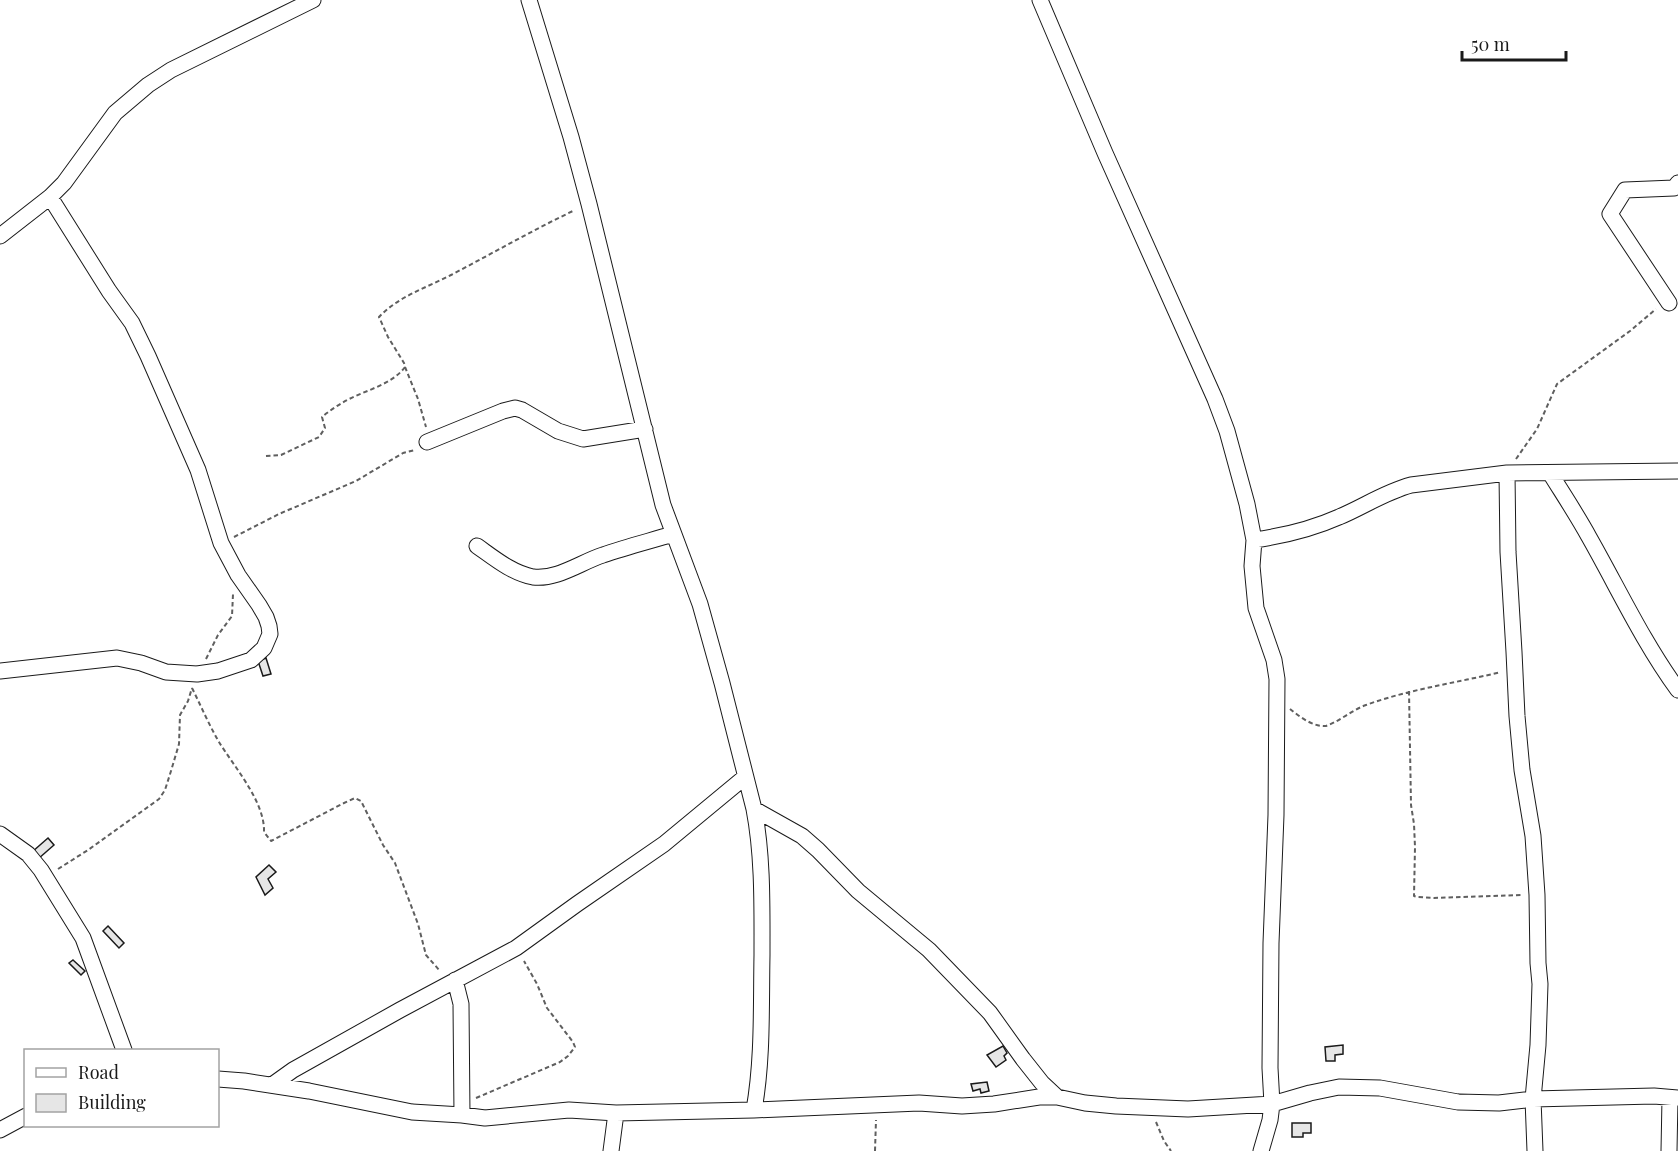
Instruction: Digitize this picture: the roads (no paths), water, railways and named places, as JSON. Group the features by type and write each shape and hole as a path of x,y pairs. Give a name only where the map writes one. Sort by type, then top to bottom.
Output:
{"street":[{"path":"0,236 50,197 64,183 115,113 148,85 171,70 313,0"},
{"path":"529,0 589,204 663,505 687,569 723,683 754,809 758,830 762,978 760,1062 754,1110"},
{"path":"1040,0 1105,153 1215,399 1227,430 1254,540 1252,566 1256,608 1274,660 1277,679 1276,815 1271,943 1272,1104 1261,1151"},
{"path":"1669,303 1610,214 1625,189 1674,188 1678,183"},
{"path":"0,671 117,658 141,663 194,681 251,660 264,648 270,634 269,626 259,605 238,575 221,543 198,470 132,323 109,291 50,197"},
{"path":"428,442 515,408 558,431 583,438 645,429"},
{"path":"1254,540 1279,536 1338,518 1396,489 1411,485 1507,473 1678,471"},
{"path":"1507,473 1508,552 1517,716 1522,770 1533,836 1537,895 1540,984 1533,1100 1535,1151"},
{"path":"1550,473 1657,660 1678,690"},
{"path":"477,546 515,571 534,577 564,571 602,555 673,534"},
{"path":"272,1085 293,1070 516,948 664,844 745,777"},
{"path":"754,809 802,836 858,891 929,950 990,1013 1042,1083 1057,1097"},
{"path":"0,834 28,854 83,938 124,1049"},
{"path":"455,980 460,1005 462,1110"},
{"path":"219,1079 272,1085 412,1112 462,1110 485,1118 569,1110 616,1113 919,1103 962,1106 1039,1097 1057,1097 1085,1103 1188,1109 1272,1104 1339,1087 1380,1088 1458,1102 1499,1103 1654,1096 1674,1098 1669,1151"},
{"path":"611,1151 616,1113"},
{"path":"0,1114 24,1116"},
{"path":"0,1130 24,1117"}]}
